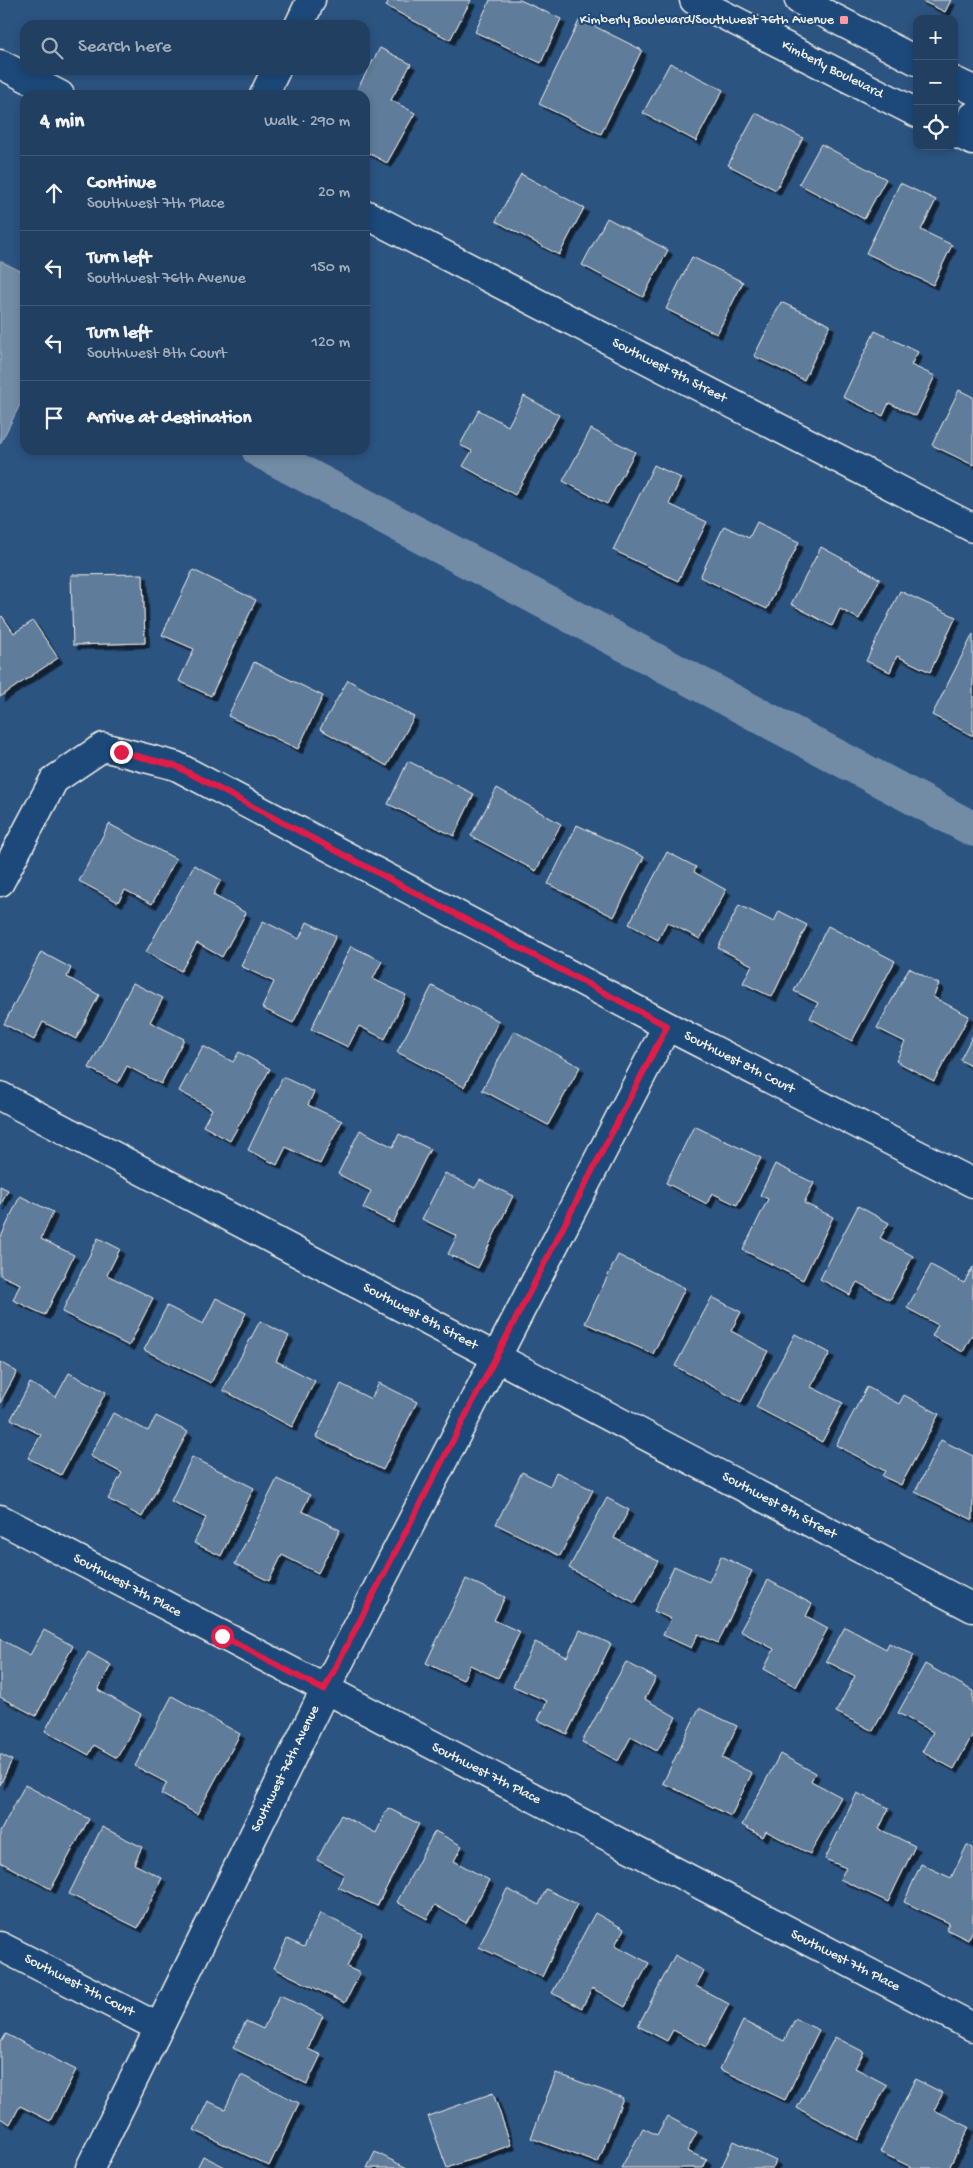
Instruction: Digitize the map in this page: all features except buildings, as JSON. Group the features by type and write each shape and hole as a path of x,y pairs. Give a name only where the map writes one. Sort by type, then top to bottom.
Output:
{"street":[{"path":"301,20 311,0"},
{"name":"Kimberly Boulevard","path":"694,0 913,111"},
{"path":"799,0 915,60"},
{"path":"0,64 20,74"},
{"path":"21,75 50,90"},
{"path":"266,90 274,75"},
{"path":"958,83 973,90"},
{"name":"Southwest 9th Street","path":"370,217 973,528"},
{"name":"Southwest 8th Court","path":"0,882 54,780 103,746 176,766 667,1026 973,1183"},
{"name":"Southwest 76th Avenue","path":"90,2168 324,1690 667,1026"},
{"name":"Southwest 8th Street","path":"0,1096 973,1608"},
{"name":"Southwest 7th Place","path":"0,1519 324,1690 973,2027"},
{"name":"Southwest 7th Court","path":"0,1946 158,2026"}],"water":[{"path":"0,261 20,271 20,405 0,444"}],"waterway":[{"path":"268,455 973,829"}],"place":[{"name":"Kimberly Boulevard/Southwest 76th Avenue","path":"844,20"}],"route":[{"path":"121,752 176,766 667,1026 324,1690 222,1636"}]}
